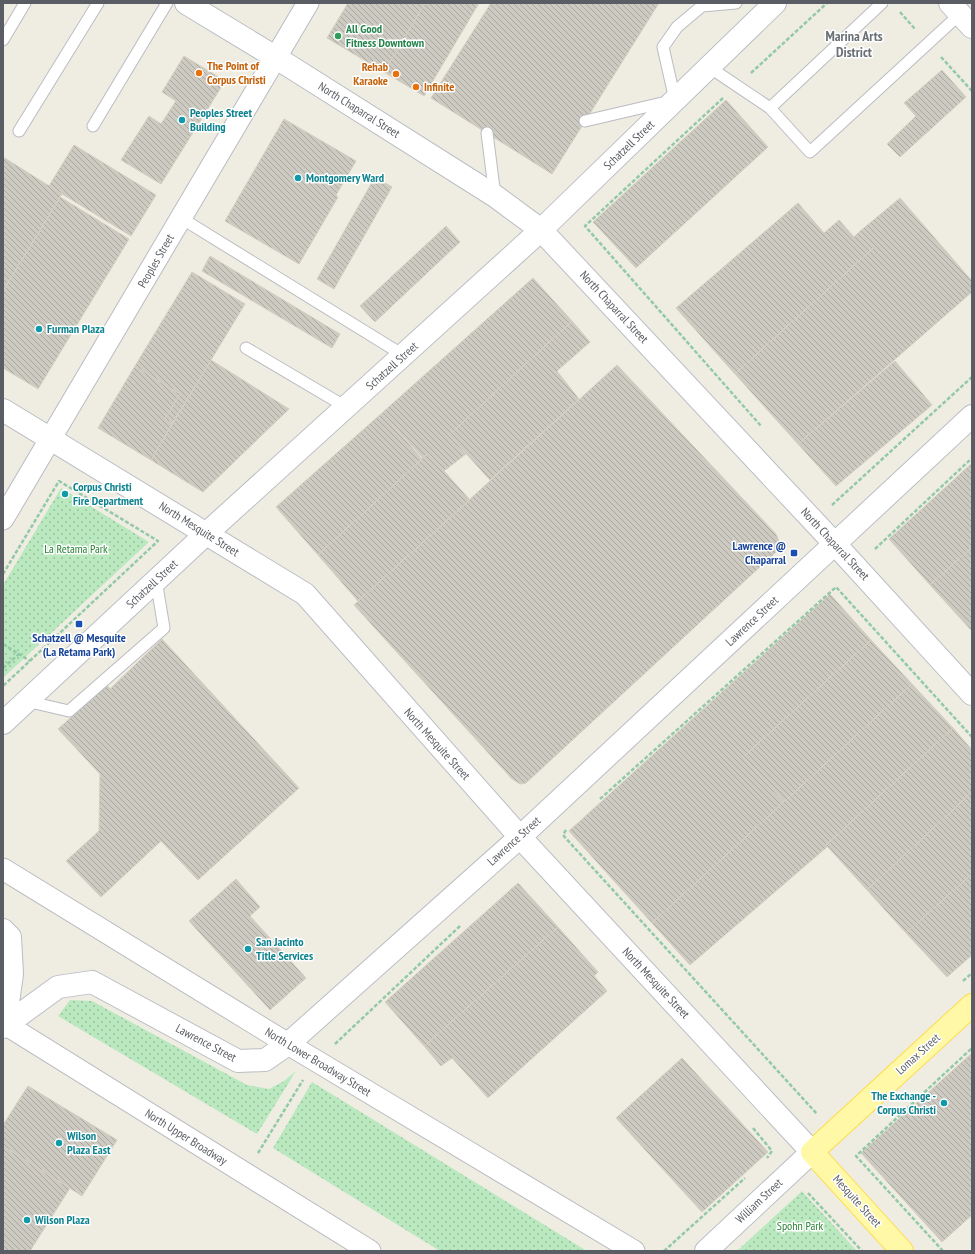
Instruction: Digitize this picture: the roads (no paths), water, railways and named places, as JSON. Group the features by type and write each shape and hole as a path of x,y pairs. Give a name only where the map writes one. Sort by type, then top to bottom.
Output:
{"main road":[{"name":"North Chaparral Street","path":"186,3 275,57 495,196 541,230 835,544 972,694"},
{"name":"Schatzell Street","path":"3,722 207,533 541,230 775,3"},
{"name":"North Mesquite Street","path":"3,410 305,594 520,837 812,1152"},
{"name":"Lawrence Street","path":"4,1025 58,987 92,982 238,1061 265,1060 288,1044 520,837 972,416"},
{"path":"3,930 10,938 12,974 4,1025"},
{"name":"Lomax Street","path":"812,1152 972,1005"},
{"name":"William Street","path":"706,1251 812,1152"},
{"name":"Mesquite Street","path":"812,1152 902,1251"}],"street":[{"name":"Peoples Street","path":"3,519 52,439 308,3"},
{"name":"North Lower Broadway Street","path":"3,869 288,1044 634,1251"},
{"name":"North Upper Broadway","path":"4,1025 370,1251"}],"lane":[{"path":"3,40 25,3"},
{"path":"19,130 98,3"},
{"path":"93,126 167,3"},
{"path":"586,121 675,100 663,47 677,27 702,6 736,3"},
{"path":"770,108 882,3"},
{"path":"709,67 770,108 810,152 965,19"},
{"path":"487,133 495,196"},
{"path":"181,218 403,355"},
{"path":"246,348 346,407"},
{"path":"26,701 69,711 164,628 156,580"}],"place":[{"name":"All Good Fitness Downtown","path":"338,36"},
{"name":"The Point of Corpus Christi","path":"199,73"},
{"name":"Rehab Karaoke","path":"396,74"},
{"name":"Infinite","path":"416,87"},
{"name":"Peoples Street Building","path":"182,120"},
{"name":"Montgomery Ward","path":"298,178"},
{"name":"Furman Plaza","path":"39,329"},
{"name":"Corpus Christi Fire Department","path":"65,494"},
{"name":"Lawrence @ Chaparral","path":"794,553"},
{"name":"Schatzell @ Mesquite (La Retama Park)","path":"79,624"},
{"name":"San Jacinto Title Services","path":"248,949"},
{"name":"The Exchange - Corpus Christi","path":"944,1103"},
{"name":"Wilson Plaza East","path":"59,1143"},
{"name":"Wilson Plaza","path":"27,1220"}],"district":[{"name":"Marina Arts District","path":"854,44"}],"park label":[{"name":"La Retama Park","path":"76,549"},
{"name":"Spohn Park","path":"800,1226"}]}
